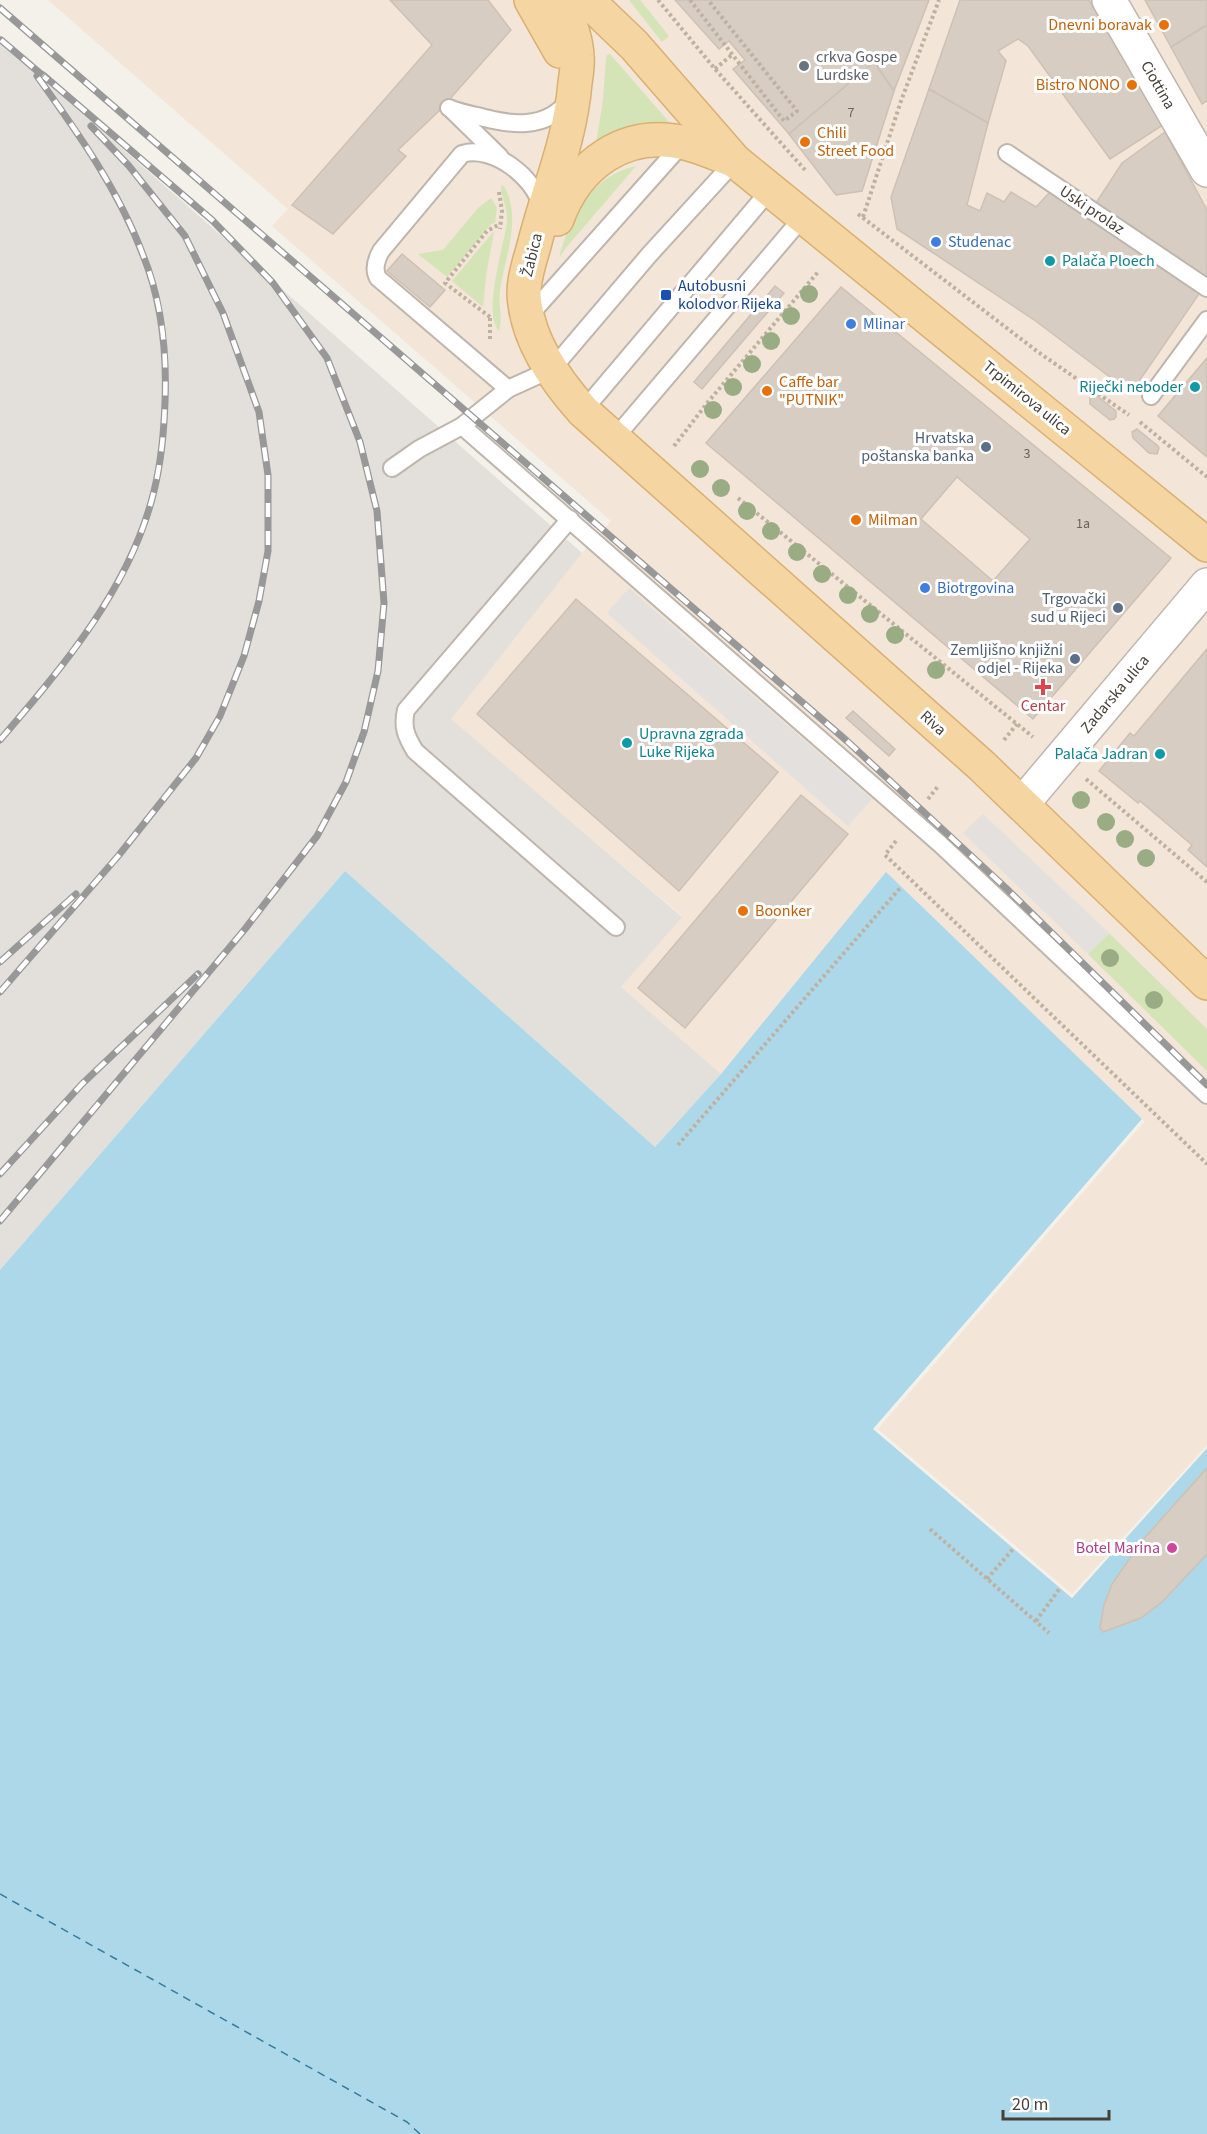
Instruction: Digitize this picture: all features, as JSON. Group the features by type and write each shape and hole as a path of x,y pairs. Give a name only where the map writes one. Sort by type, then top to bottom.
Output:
{"main road":[{"path":"531,0 538,9 568,68 574,92"},
{"name":"Žabica","path":"559,0 566,13 577,56 574,92 567,137 541,217 524,288 525,304 534,337 561,385 583,411 651,472"},
{"path":"587,0 634,45 735,161 803,217 834,259"},
{"path":"612,0 634,45"},
{"path":"528,317 550,237 564,202 582,176 612,150 630,144 663,140 709,150 735,161"},
{"name":"Trpimirova ulica","path":"834,259 1207,545"},
{"name":"Riva","path":"651,472 1023,803 1207,983"}],"street":[{"name":"Ciottina","path":"1110,0 1207,170"},
{"name":"Zadarska ulica","path":"1023,803 1207,585"}],"lane":[{"path":"507,164 449,108 490,120 529,124 539,122 562,109 574,92"},
{"path":"528,317 683,143"},
{"path":"508,388 392,290 375,273 377,259 381,251 462,154 474,151 490,155 520,173 533,187 540,201 541,217"},
{"name":"Uski prolaz","path":"1007,153 1207,288"},
{"path":"392,468 462,426 508,388 552,369 649,255 735,161"},
{"path":"583,411 770,190"},
{"path":"614,439 803,217"},
{"path":"1151,396 1207,320"},
{"path":"462,426 940,844 1207,1095"},
{"path":"570,519 406,710 405,734 415,751 616,927"}],"path":[{"path":"658,0 715,69 810,175"},
{"path":"690,0 784,121 797,111 708,0"},
{"path":"864,224 863,216 901,101 939,0"},
{"path":"715,69 733,54"},
{"path":"853,211 863,216 1038,352 1146,426 1207,477"},
{"path":"490,316 445,283 487,231 500,224"},
{"path":"683,454 674,446 687,427 834,259"},
{"path":"729,491 1036,740"},
{"path":"1004,740 1017,724"},
{"path":"1078,774 1207,882"},
{"path":"885,855 1207,1164"},
{"path":"678,1145 901,887"},
{"path":"930,1529 1049,1633"},
{"path":"987,1579 1013,1549"},
{"path":"1036,1621 1060,1588"}],"shaded area":[{"path":"48,0 1207,0 1207,1448 1072,1598 873,1429 886,872 721,1074 621,987 682,916 450,719 582,553 611,521 272,226 288,209"},
{"path":"0,41 582,553 451,719 682,917 621,987 721,1074 655,1147 345,871 0,1270"},
{"path":"629,588 872,799 848,826 607,613"},
{"path":"983,814 1109,933 1088,954 963,833"}],"green space":[{"path":"629,0 640,0 669,36 662,42"},
{"path":"610,54 671,126 596,143 603,100 606,58"},
{"path":"636,166 559,258 569,228 585,200 607,179 620,171"},
{"path":"503,185 512,209 512,223 500,290 499,331 494,322 493,295 507,222 501,190"},
{"path":"491,198 497,208 495,223 491,224 447,277 418,254 443,250 478,208"},
{"path":"494,231 486,276 483,307 452,281"},
{"path":"1109,933 1207,1029 1207,1071 1088,954"}],"water":[{"path":"345,871 655,1147 721,1074 886,872 1142,1119 874,1429 1072,1598 1207,1448 1207,2134 0,2134 0,1270"}],"pier":[{"path":"1142,1119 1145,1121 878,1429 1072,1594 1207,1445 1207,1448 1072,1598 873,1429"}],"building":[{"path":"390,0 488,0 511,30 440,110 398,150 406,156 333,234 292,205 432,45"},
{"name":"crkva Gospe Lurdske","path":"675,0 929,0 894,91 874,62 789,134 733,69 745,60 729,41 719,49"},
{"path":"960,0 1089,0 1163,125 1110,159 1028,46 1018,39 998,51 1006,61 988,123 929,89"},
{"path":"1145,0 1207,0 1207,25 1171,47"},
{"path":"1207,25 1207,101 1202,104 1171,47"},
{"path":"874,62 894,91 862,191 836,195 789,134"},
{"name":"Palača Ploech","path":"929,89 988,123 967,205 980,211 987,193 1004,202 1011,192 1036,207 1052,190 1199,294 1131,393 1033,319 897,229 891,197"},
{"path":"1165,132 1207,210 1207,281 1094,206 1122,163"},
{"path":"402,254 445,290 430,307 387,271"},
{"path":"775,286 784,293 702,389 694,382"},
{"path":"841,287 1171,558 1033,719 706,443","holes":["957,477 1030,539 993,581 921,519"]},
{"name":"Riječki neboder","path":"1207,358 1207,457 1158,416"},
{"path":"1092,395 1097,396 1116,411 1114,419 1110,420 1090,404"},
{"path":"1137,429 1158,446 1157,454 1149,453 1133,438 1132,432"},
{"name":"Upravna zgrada Luke Rijeka","path":"576,599 778,772 679,891 477,714"},
{"name":"Palača Jadran","path":"1207,649 1207,867 1188,850 1192,845 1140,801 1138,803 1099,771 1130,733 1134,736"},
{"path":"853,711 895,749 889,756 846,718"},
{"name":"Boonker","path":"801,795 848,834 685,1028 638,988"},
{"name":"Botel Marina","path":"1207,1468 1207,1554 1163,1601 1141,1618 1103,1632 1100,1628 1104,1605 1112,1584 1141,1542"}],"ferry route":[{"path":"0,1894 407,2122 420,2134"}],"railway":[{"path":"0,8 847,741 1007,889 1207,1085"},
{"path":"1,40 48,80"},
{"path":"0,1221 245,929 317,836 346,782 364,732 378,671 384,603 377,511 360,442 327,358 273,283 212,220 43,75"},
{"path":"0,740 47,684 92,624 129,560 154,491 165,413 162,327 155,291 143,255 109,184 82,140 37,76"},
{"path":"0,992 119,855 196,758 220,716 244,656 259,601 268,551 268,475 259,412 223,313 185,236 129,166 91,126"},
{"path":"0,962 76,894"},
{"path":"0,1174 82,1084 198,974"}],"place":[{"name":"Dnevni boravak","path":"1164,25"},
{"name":"crkva Gospe Lurdske","path":"804,66"},
{"name":"Bistro NONO","path":"1132,85"},
{"name":"Chili Street Food","path":"805,142"},
{"name":"Studenac","path":"936,242"},
{"name":"Palača Ploech","path":"1050,261"},
{"name":"Autobusni kolodvor Rijeka","path":"666,295"},
{"name":"Mlinar","path":"851,324"},
{"name":"Riječki neboder","path":"1195,387"},
{"name":"Caffe bar \"PUTNIK\"","path":"767,391"},
{"name":"Hrvatska poštanska banka","path":"986,447"},
{"name":"Milman","path":"856,520"},
{"name":"Biotrgovina","path":"925,588"},
{"name":"Trgovački sud u Rijeci","path":"1118,608"},
{"name":"Zemljišno knjižni odjel - Rijeka","path":"1075,659"},
{"name":"Centar","path":"1043,687"},
{"name":"Upravna zgrada Luke Rijeka","path":"627,743"},
{"name":"Palača Jadran","path":"1160,754"},
{"name":"Boonker","path":"743,911"},
{"name":"Botel Marina","path":"1172,1548"}]}
